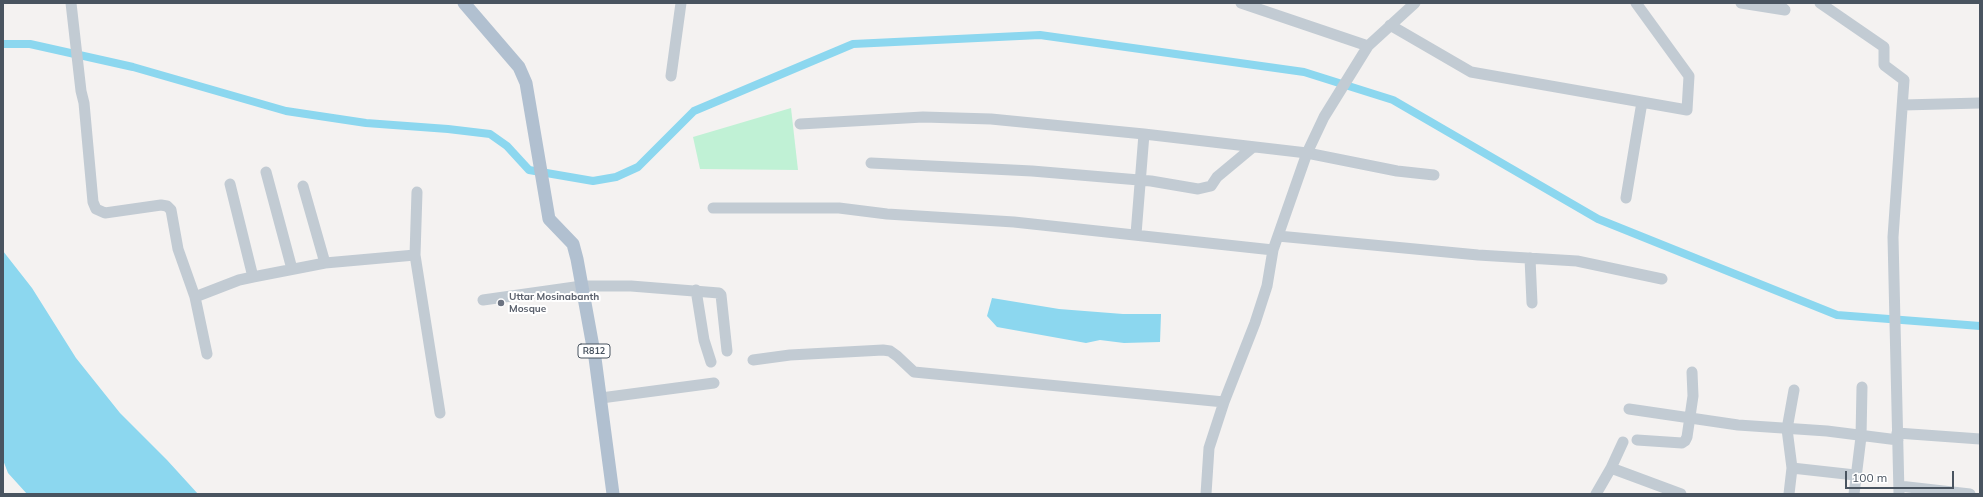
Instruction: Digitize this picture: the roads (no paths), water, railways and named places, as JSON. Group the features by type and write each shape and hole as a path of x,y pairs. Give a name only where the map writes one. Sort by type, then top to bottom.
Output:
{"main road":[{"name":"R812","path":"464,3 519,67 526,83 549,219 573,244 582,286 601,398 613,494"}],"street":[{"path":"671,76 681,3"},
{"path":"1241,3 1368,46"},
{"path":"1206,494 1209,448 1224,402 1258,315 1267,286 1273,250 1307,153 1324,117 1368,46 1415,3"},
{"path":"1390,26 1471,72 1687,110 1688,76 1636,3"},
{"path":"1742,3 1785,10 1777,3"},
{"path":"1820,3 1884,47 1884,65 1904,80 1893,237 1899,490 1970,494"},
{"path":"72,7 80,82 84,103 93,202 96,209 105,214 161,204 167,206 171,210 178,249 195,297 207,354"},
{"path":"1626,198 1642,102"},
{"path":"1903,105 1980,103"},
{"path":"800,124 924,117 991,119 1144,134 1307,153 1397,171 1434,175"},
{"path":"1136,234 1139,181 1144,134"},
{"path":"871,163 1032,171 1139,181 1198,189 1211,186 1217,177 1253,147"},
{"path":"266,172 292,269"},
{"path":"230,184 253,277"},
{"path":"303,186 325,264"},
{"path":"417,192 415,255 440,412"},
{"path":"713,208 839,208 887,214 1014,222 1273,250"},
{"path":"1278,236 1470,255 1577,261 1662,279"},
{"path":"195,297 238,280 292,269 325,264 415,255"},
{"path":"1530,258 1532,303"},
{"path":"483,300 582,286 631,286 719,293 721,295 727,351"},
{"path":"696,290 704,340 710,362"},
{"path":"753,360 790,355 883,350 890,351 914,372 1224,402"},
{"path":"1637,440 1682,444 1687,437 1692,396 1692,372"},
{"path":"601,398 714,383"},
{"path":"1854,494 1855,475 1861,437 1862,388"},
{"path":"1789,494 1792,468 1787,429 1794,390"},
{"path":"1629,409 1738,425 1827,431 1861,437 1898,436 1980,440"},
{"path":"1596,494 1611,468 1623,442"},
{"path":"1611,468 1681,494"},
{"path":"1792,468 1855,475"}],"water":[{"path":"3,251 32,288 76,358 120,413 167,460 198,494 27,494 8,473 3,460"},
{"path":"992,298 1059,309 1123,314 1161,314 1160,342 1124,343 1100,340 1086,343 997,327 987,316"}],"waterway":[{"path":"3,44 30,44 133,67 286,111 366,123 448,129 490,134 507,146 529,170 593,181 616,177 638,167 694,111 853,44 1040,35 1304,72 1393,100 1598,219 1837,315 1980,326"}],"place":[{"name":"Uttar Mosinabanth Mosque","path":"501,303"}]}
